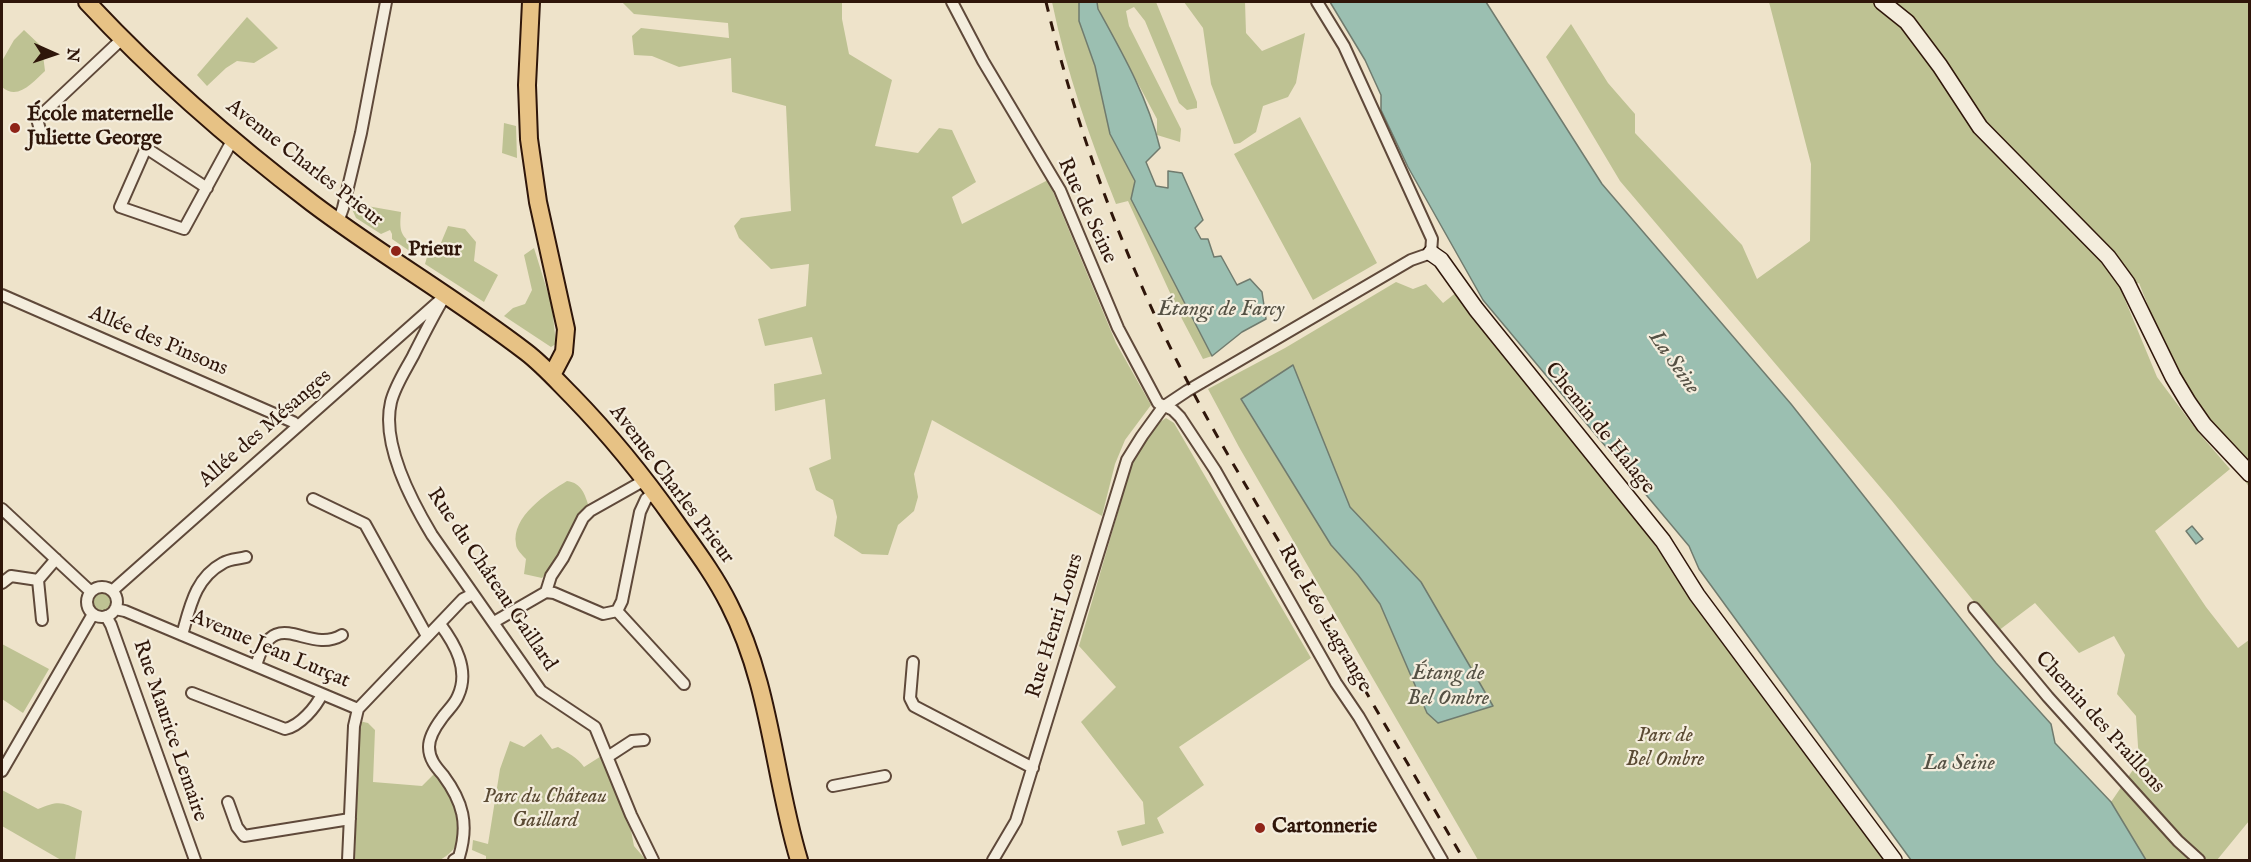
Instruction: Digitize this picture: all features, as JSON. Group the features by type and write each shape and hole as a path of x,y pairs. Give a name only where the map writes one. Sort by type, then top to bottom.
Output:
{"main road":[{"name":"Avenue Charles Prieur","path":"87,2 233,139 338,222 525,351 552,375 591,416 649,486 714,577 730,605 756,668 767,709 788,820 799,861"},
{"path":"531,2 527,73 529,139 538,202 566,329 564,352 552,375"}],"street":[{"path":"338,222 361,133 386,2"},
{"name":"Rue de Seine","path":"952,2 983,61 1060,190 1118,328 1158,403 1163,407"},
{"path":"1163,407 1411,260 1431,253 1432,239 1413,196 1344,46 1317,2"},
{"path":"1882,2 1907,22 1940,66 1980,127 2108,256 2127,283 2173,377 2188,402 2204,426 2250,474"},
{"path":"42,137 37,119 123,38"},
{"path":"207,188 146,148 120,207 184,229 207,188 233,139"},
{"name":"Chemin de Halage","path":"1431,253 1441,261 1476,309 1656,533 1697,595 1894,861"},
{"name":"Allée des Pinsons","path":"2,295 298,426"},
{"name":"Allée des Mésanges","path":"112,591 445,296"},
{"name":"Rue du Château Gaillard","path":"445,296 397,386 391,404 389,429 398,464 420,515 541,691 596,727 631,815 653,861"},
{"name":"Rue Henri Lours","path":"993,861 1016,821 1127,460 1163,407"},
{"name":"Rue Léo Lagrange","path":"1163,407 1173,410 1180,417 1215,470 1336,683 1359,717 1442,861"},
{"path":"494,622 546,591 551,576 563,558 583,518 590,511 649,486"},
{"path":"617,611 622,601 640,512 649,486"},
{"path":"312,499 365,524 427,636"},
{"path":"2,509 91,592"},
{"path":"182,635 194,592 199,584 224,562 246,557"},
{"path":"42,620 38,579 56,559"},
{"path":"2,584 11,576 38,579"},
{"path":"103,587 112,591 117,600 110,613 93,614 88,606 88,596 91,592 103,587"},
{"path":"546,591 603,614 617,611"},
{"name":"Avenue Jean Lurçat","path":"110,613 125,611 358,709 463,599 473,594"},
{"name":"Chemin des Praillons","path":"1974,608 2048,697 2199,861"},
{"path":"617,611 684,684"},
{"name":"Rue Maurice Lemaire","path":"110,613 111,625 195,861"},
{"path":"2,771 93,614"},
{"path":"440,624 457,650 462,667 458,696 435,728 429,745 430,756 453,789 464,819 465,839 459,857 454,861"},
{"path":"256,666 260,653 272,636 282,632 320,640 333,640 342,635"},
{"path":"913,662 910,698 914,706 1033,768"},
{"path":"192,693 285,729 292,728 318,704 322,694"},
{"path":"348,861 354,726 358,709"},
{"path":"609,756 632,741 644,740"},
{"path":"833,786 885,777"},
{"path":"228,802 237,827 244,836 350,819"}],"green space":[{"path":"622,2 842,2 842,19 849,54 892,80 875,146 918,153 939,128 952,130 976,182 952,197 962,224 1048,180 1116,343 1151,405 1125,440 1115,464 1102,516 932,420 914,474 918,497 914,511 898,525 888,555 862,554 834,536 837,517 833,500 816,490 809,468 831,459 825,399 775,411 774,384 822,374 812,337 765,346 758,319 806,306 809,264 771,269 739,238 734,226 741,218 791,211 786,106 732,92 731,58 679,67 652,56 634,55 632,36 641,28 729,38 728,23 634,14"},
{"path":"1052,2 1079,2 1079,21 1095,66 1110,134 1135,181 1131,199 1212,356 1203,359 1182,319 1128,201 1116,204 1097,155 1064,54"},
{"path":"1097,2 1156,2 1197,102 1197,108 1187,110 1179,103 1145,21 1134,7 1126,11 1129,26 1181,129 1180,142 1157,135 1157,119 1098,9"},
{"path":"1184,2 1245,2 1246,33 1262,51 1305,33 1296,83 1288,97 1263,106 1256,132 1240,143 1234,144 1211,84 1203,28"},
{"path":"1769,2 2249,2 2249,487 2205,422 2168,356 2139,283 2121,290 2157,377 2198,432 2230,469 2155,531 2206,607 2238,648 2249,640 2249,821 2217,860 2146,860 2111,802 2139,761 2136,716 2117,694 2125,655 2114,636 2079,653 2035,603 1998,631 1892,501 1620,181 1546,57 1571,24 1608,83 1635,114 1635,133 1742,245 1757,279 1810,241 1811,164"},
{"path":"247,17 278,48 254,63 237,61 207,86 197,75"},
{"path":"24,30 42,47 45,71 25,88 14,92 8,91 2,87 2,61 14,40"},
{"path":"1300,117 1377,263 1313,300 1234,154"},
{"path":"504,123 516,126 517,158 502,153"},
{"path":"367,206 401,212 401,229 404,236 416,248 414,254 392,239 390,230 381,234 356,218 352,209"},
{"path":"448,226 465,229 476,242 474,261 498,275 484,302 425,264 427,257 435,257"},
{"path":"534,248 552,306 556,344 551,347 504,316 513,308 525,304 532,290 524,255"},
{"name":"Parc de Bel Ombre","path":"1396,282 1413,289 1426,284 1443,303 1458,291 1651,540 1885,860 1478,860 1239,447 1208,389 1285,348","holes":["1293,366 1350,507 1427,713 1380,604 1331,545 1241,400"]},
{"path":"1166,418 1174,423 1311,658 1179,747 1204,785 1157,818 1164,833 1122,846 1117,831 1145,824 1143,802 1081,722 1116,687 1079,646 1134,457 1151,428"},
{"path":"567,481 579,487 589,507 555,564 542,578 524,574 526,559 516,544 519,524 532,507"},
{"path":"101,592 108,595 111,602 108,609 101,612 94,609 91,602 94,595"},
{"path":"2,644 49,669 23,713 2,699"},
{"path":"359,721 368,723 375,730 373,782 422,786 435,773 450,794 459,818 460,830 458,841 452,852 440,860 355,860"},
{"name":"Parc du Château Gaillard","path":"541,734 552,749 558,747 576,758 584,767 606,753 625,800 634,846 646,860 486,860 486,856 472,850 473,840 488,844 500,769 510,741 524,747"},
{"path":"2,790 38,809 60,803 82,811 75,860 61,860 2,826"}],"water":[{"name":"Étangs de Farcy","path":"1079,2 1097,2 1098,9 1142,94 1160,148 1146,162 1156,186 1168,188 1168,171 1182,173 1203,220 1195,228 1201,239 1208,239 1214,257 1221,256 1237,285 1250,279 1262,292 1266,319 1242,332 1212,356 1131,199 1135,181 1110,134 1095,66 1079,21"},
{"name":"La Seine","path":"1330,2 1486,2 1602,184 1791,404 1996,663 2051,724 2055,743 2111,802 2146,860 1911,860 1699,569 1689,546 1483,300 1408,167 1381,110 1381,95 1365,60"},
{"name":"Étang de Bel Ombre","path":"1293,365 1350,507 1421,582 1493,706 1438,723 1427,713 1380,604 1331,545 1241,399"},
{"path":"2192,526 2203,539 2196,544 2186,531"}],"railway":[{"path":"1046,2 1086,141 1119,231 1157,320 1220,441 1464,860"}],"place":[{"name":"École maternelle Juliette George","path":"15,128"},
{"name":"Prieur","path":"396,251"},
{"name":"Cartonnerie","path":"1260,828"}]}
